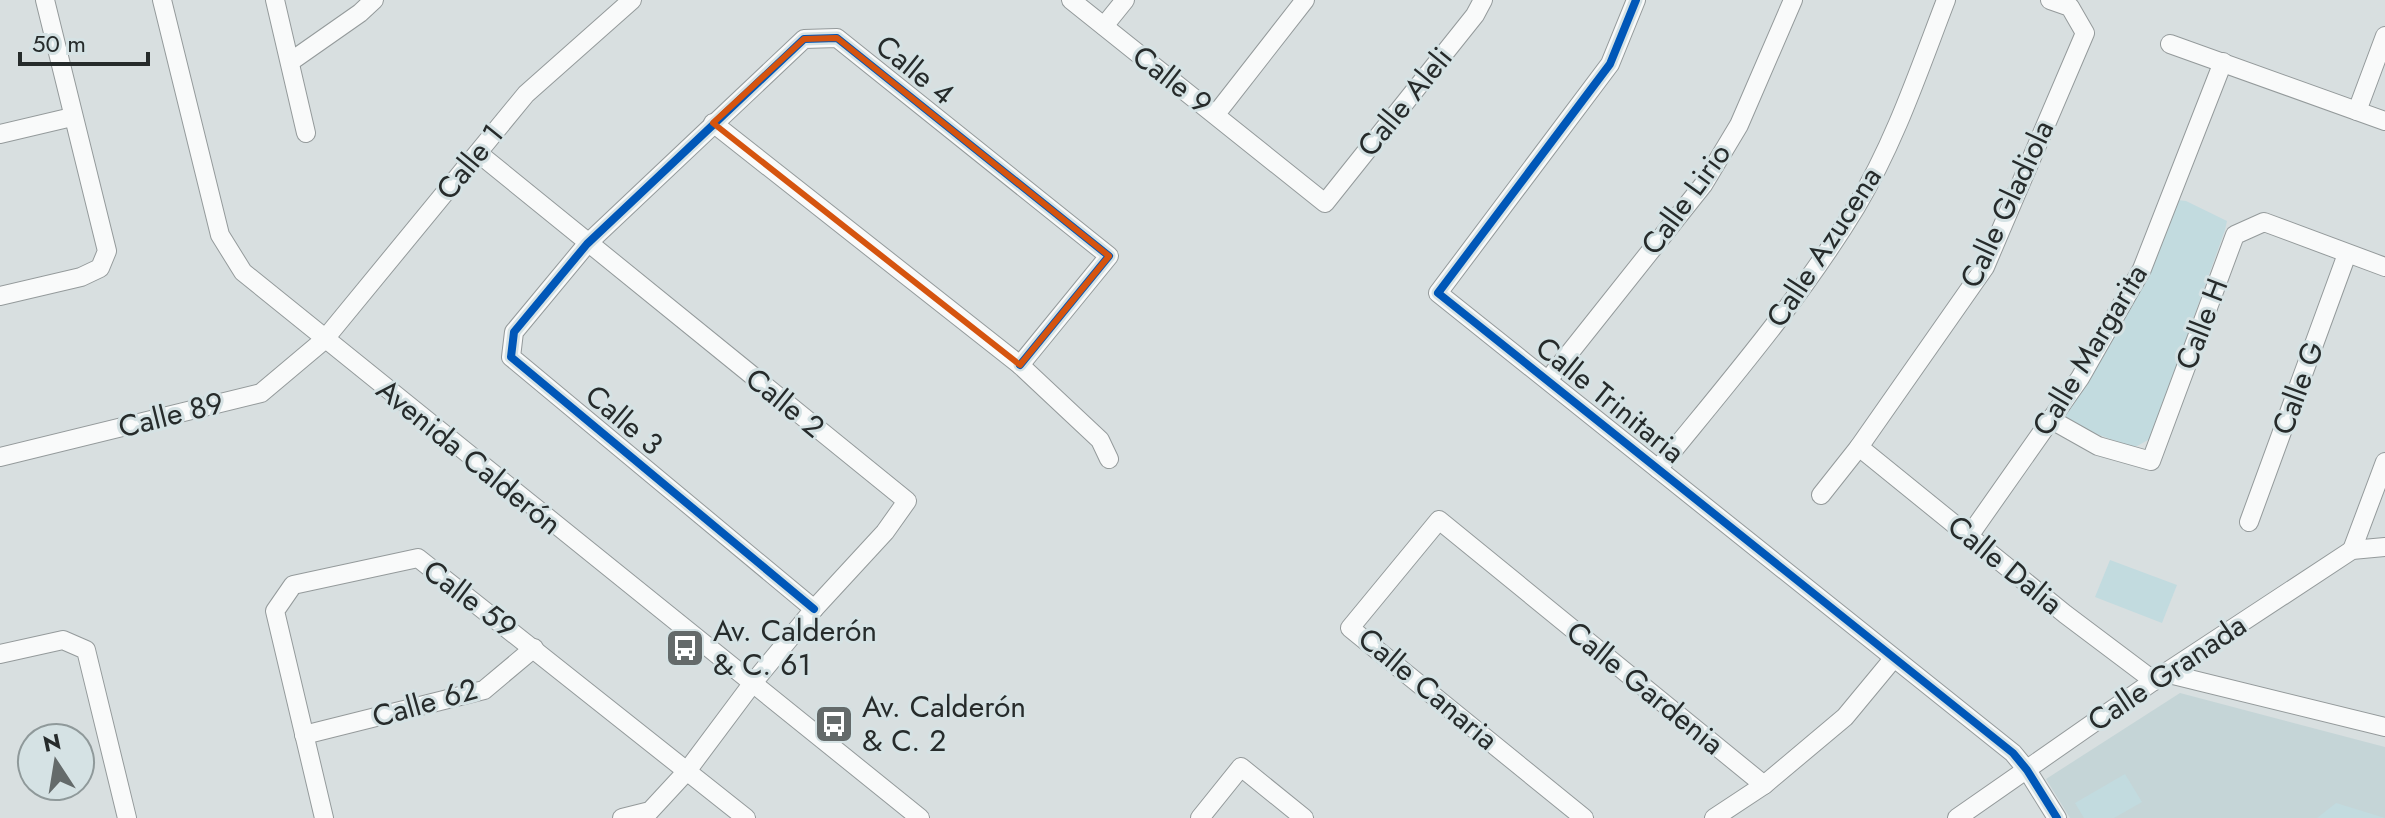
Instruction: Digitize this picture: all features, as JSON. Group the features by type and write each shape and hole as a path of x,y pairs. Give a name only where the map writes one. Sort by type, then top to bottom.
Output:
{"street":[{"path":"0,296 81,277 100,268 107,251 45,0"},
{"name":"Avenida Calderón","path":"162,0 220,235 243,272 920,818"},
{"path":"275,0 306,133"},
{"path":"290,62 374,0"},
{"name":"Calle 1","path":"324,340 526,94 632,0"},
{"name":"Calle 9","path":"1071,0 1325,203"},
{"path":"1104,26 1125,0"},
{"path":"1216,114 1305,0"},
{"name":"Calle Aleli","path":"1325,203 1475,15 1483,0"},
{"name":"Calle Trinitaria","path":"1636,0 1610,64 1438,293 2013,753 2057,818"},
{"name":"Calle Lirio","path":"1548,380 1703,185 1739,125 1793,0"},
{"name":"Calle Azucena","path":"1658,469 1784,315 1857,205 1900,123 1946,0"},
{"name":"Calle Gladiola","path":"1859,447 1985,267 2085,33 2070,7 2050,0"},
{"path":"2357,111 2385,36"},
{"name":"Calle 4","path":"587,244 804,39 837,38 1109,256 1020,365"},
{"path":"2170,44 2385,121"},
{"name":"Calle Margarita","path":"1969,536 2080,378 2142,269 2223,62"},
{"path":"0,134 72,117"},
{"path":"713,123 1020,365 1100,440 1109,459"},
{"name":"Calle 2","path":"478,153 907,501 885,532 814,609 752,684 687,771 650,811 622,818"},
{"name":"Calle H","path":"2050,419 2098,446 2151,461 2235,235 2264,222 2385,267"},
{"name":"Calle 3","path":"587,244 514,332 511,357 814,609"},
{"name":"Calle G","path":"2249,522 2347,254"},
{"name":"Calle 89","path":"0,457 261,393 324,340"},
{"path":"1821,495 1859,447"},
{"name":"Calle Dalia","path":"1859,447 1969,536 2160,677"},
{"path":"2352,550 2385,462"},
{"name":"Calle Canaria","path":"1526,591 1439,520 1350,628 1584,818"},
{"name":"Calle Granada","path":"1957,818 2160,677 2352,550 2385,547"},
{"name":"Calle 59","path":"324,818 275,611 293,585 418,558 746,818"},
{"name":"Calle Gardenia","path":"1526,591 1764,785"},
{"path":"0,654 63,640 86,650 127,818"},
{"name":"Calle 62","path":"304,735 484,690 534,648"},
{"path":"1714,818 1764,785 1845,717 1893,659"},
{"path":"2160,677 2385,727"},
{"path":"1200,818 1241,767 1304,818"}],"highlighted area":[{"path":"837,38 1109,256 1020,365 713,123 804,39"}],"shaded area":[{"path":"2177,200 2186,201 2227,221 2150,439 2137,446 2129,446 2067,423 2063,415"},
{"path":"2110,560 2177,585 2162,623 2095,597"},
{"path":"2180,693 2385,747 2385,818 2070,818 2046,779"},
{"path":"2125,774 2142,802 2114,818 2084,818 2075,803"},
{"path":"2336,803 2385,818 2317,818"}],"cycle path":[{"path":"1636,0 1610,64 1438,293 2013,753 2057,818"},
{"path":"814,609 511,357 514,332 587,244 804,39 837,38 1109,256 1020,365"}],"place":[{"name":"Av. Calderón & C. 61","path":"685,648"},
{"name":"Av. Calderón & C. 2","path":"834,724"}]}
